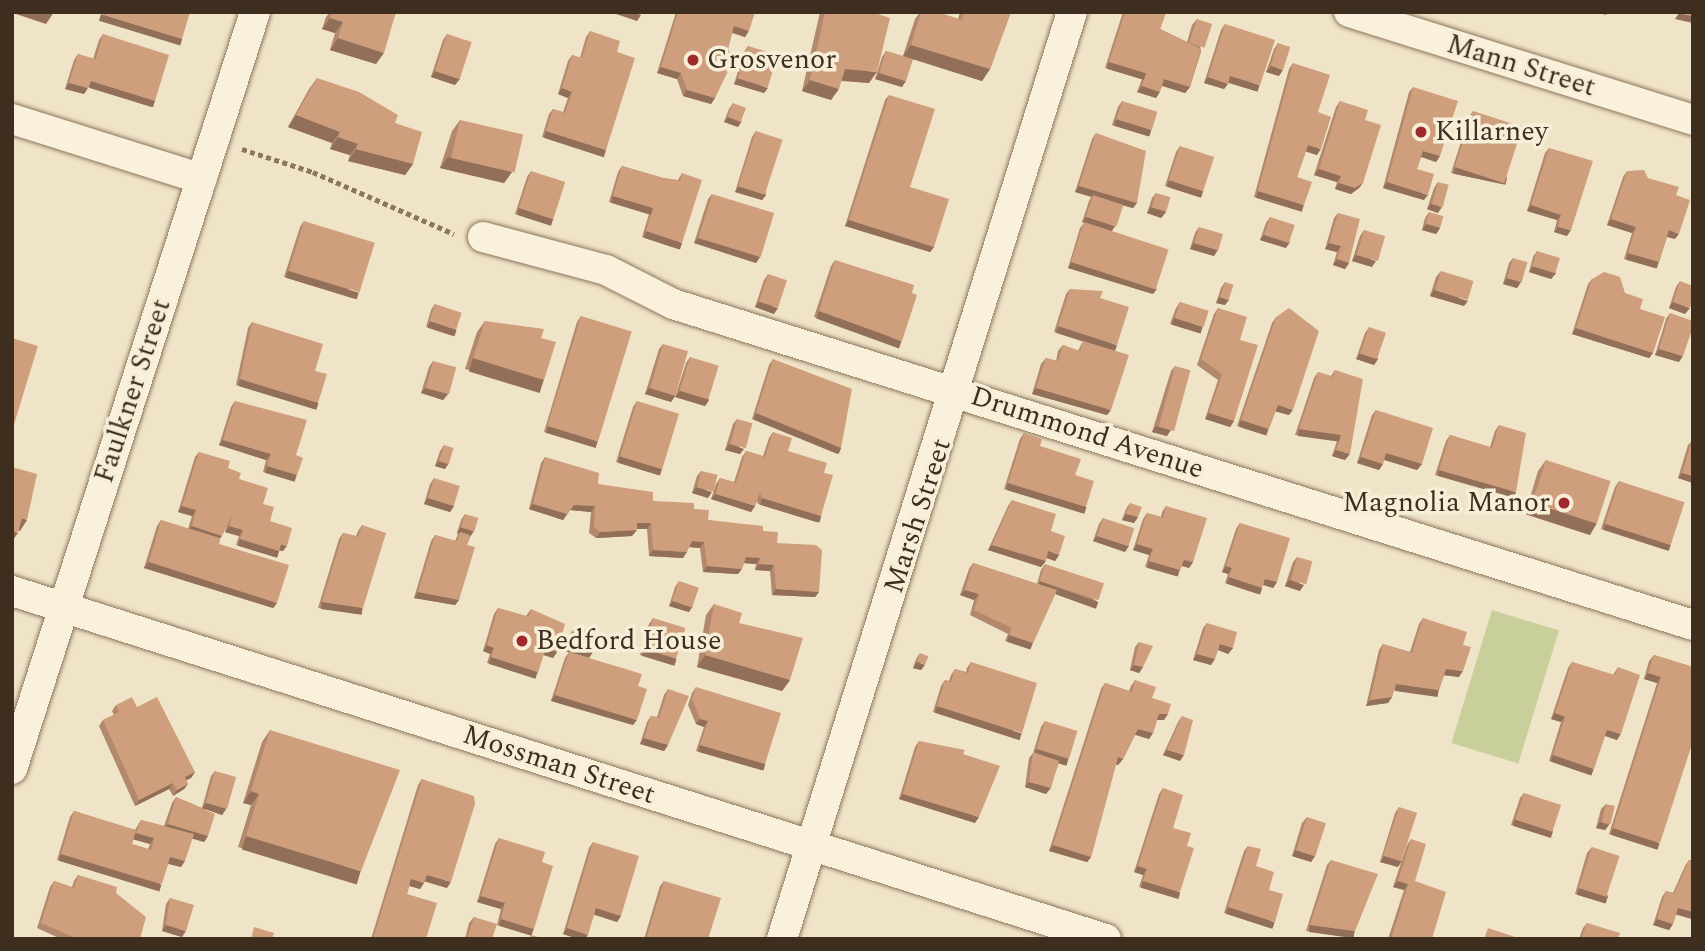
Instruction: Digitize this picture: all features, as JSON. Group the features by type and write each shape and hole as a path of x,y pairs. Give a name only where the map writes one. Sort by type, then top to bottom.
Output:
{"street":[{"name":"Faulkner Street","path":"12,769 255,12"},
{"name":"Marsh Street","path":"782,939 958,392 1072,12"},
{"name":"Mann Street","path":"1349,12 1693,120"},
{"path":"12,119 202,179"},
{"name":"Drummond Avenue","path":"469,235 606,270 673,304 1693,625"},
{"name":"Mossman Street","path":"12,591 1106,939"}],"path":[{"path":"250,152 469,235"}],"green space":[{"path":"1492,610 1559,630 1518,763 1451,743"}],"building":[{"path":"190,12 182,39 101,14"},
{"path":"332,12 396,12 384,53 338,38 343,22 330,18"},
{"name":"Grosvenor","path":"678,12 755,12 749,31 734,26 728,46 732,63 715,98 687,90 681,73 661,67"},
{"path":"825,12 872,12 890,18 877,72 845,69 839,89 810,80"},
{"path":"921,12 937,12 962,20 964,12 1011,12 990,69 911,45"},
{"path":"1125,12 1166,12 1160,29 1201,49 1190,87 1164,79 1160,92 1142,86 1146,73 1109,62"},
{"path":"1693,12 1693,16 1679,13"},
{"path":"1197,19 1212,24 1204,48 1189,43"},
{"path":"1225,24 1275,40 1260,85 1230,76 1228,84 1208,77"},
{"path":"590,31 620,41 617,52 635,58 606,150 546,131 553,109 565,113 572,92 562,88 572,55 582,58"},
{"path":"103,34 169,55 155,101 91,81 88,88 69,83 78,54 96,59"},
{"path":"447,34 472,42 460,79 435,71"},
{"path":"1278,43 1290,47 1283,70 1271,66"},
{"path":"748,46 778,55 768,88 738,79"},
{"path":"886,51 913,59 906,81 879,73"},
{"path":"1293,63 1330,75 1318,112 1331,117 1321,149 1308,145 1297,177 1312,182 1304,205 1258,191"},
{"path":"317,78 359,92 398,115 395,123 422,132 413,164 356,149 358,144 338,137 340,132 296,115"},
{"name":"Killarney","path":"1413,87 1458,101 1440,156 1423,151 1417,169 1434,174 1428,195 1387,182"},
{"path":"889,95 935,109 910,187 949,199 934,247 849,220"},
{"path":"1122,101 1157,112 1152,130 1116,119"},
{"path":"1340,101 1368,110 1365,120 1381,125 1363,183 1355,188 1339,183 1341,176 1319,169"},
{"path":"733,103 746,108 741,122 728,117"},
{"path":"1473,111 1522,127 1504,183 1455,167"},
{"path":"460,120 523,135 515,173 451,158"},
{"path":"756,131 783,140 765,195 738,186"},
{"path":"1096,133 1146,151 1137,203 1079,186"},
{"path":"1180,146 1214,157 1203,191 1169,180"},
{"path":"1549,148 1593,161 1571,230 1558,227 1561,215 1531,205"},
{"path":"622,166 680,181 682,173 702,180 682,243 646,231 653,208 613,196"},
{"path":"1644,170 1648,178 1679,187 1676,195 1690,200 1679,234 1669,230 1659,262 1628,253 1636,227 1611,219 1627,171"},
{"path":"531,171 565,182 553,219 519,208"},
{"path":"1438,182 1449,185 1443,207 1432,204"},
{"path":"1156,193 1170,197 1166,212 1152,207"},
{"path":"712,194 774,213 761,257 699,238"},
{"path":"1093,195 1123,205 1116,227 1086,217"},
{"path":"1429,212 1443,216 1440,228 1426,224"},
{"path":"1338,213 1360,219 1349,263 1337,259 1341,246 1329,243"},
{"path":"1270,217 1295,225 1289,243 1264,235"},
{"path":"304,221 375,243 360,292 289,271"},
{"path":"1084,222 1169,250 1156,289 1071,262"},
{"path":"1199,227 1223,234 1218,250 1194,243"},
{"path":"1364,230 1385,236 1378,261 1357,255"},
{"path":"1537,251 1560,258 1555,273 1532,266"},
{"path":"1513,258 1527,262 1522,282 1507,278"},
{"path":"835,260 914,285 912,293 917,295 902,341 819,311"},
{"path":"1441,271 1474,281 1468,300 1435,290"},
{"path":"1604,272 1620,277 1625,293 1643,299 1640,309 1665,317 1653,353 1576,328 1592,279"},
{"path":"768,274 787,280 778,308 759,302"},
{"path":"1680,281 1693,286 1690,308 1673,302"},
{"path":"1225,282 1234,285 1229,300 1220,297"},
{"path":"1070,289 1103,291 1100,298 1129,307 1117,345 1058,326"},
{"path":"1180,302 1209,311 1204,327 1175,318"},
{"path":"435,304 462,313 456,330 429,321"},
{"path":"1218,308 1247,317 1240,340 1258,345 1234,421 1209,413 1222,374 1201,359"},
{"path":"1289,308 1319,331 1293,410 1278,405 1269,429 1241,420 1276,317"},
{"path":"1670,313 1693,321 1683,356 1659,349"},
{"path":"581,316 632,331 598,441 547,426"},
{"path":"485,321 544,329 541,338 556,342 544,380 473,358"},
{"path":"252,322 323,344 315,371 327,374 318,403 240,379"},
{"path":"1369,327 1386,333 1377,359 1360,353"},
{"path":"12,338 38,346 12,431"},
{"path":"1083,341 1129,355 1111,410 1036,388 1046,358 1058,361 1063,345 1080,351"},
{"path":"663,344 688,351 675,395 650,388"},
{"path":"690,357 719,366 708,399 680,390"},
{"path":"773,359 852,389 841,448 756,413"},
{"path":"433,361 456,367 449,394 426,388"},
{"path":"1175,366 1190,370 1174,431 1159,427"},
{"path":"1335,370 1363,379 1350,454 1336,450 1341,435 1299,429 1318,372 1333,377"},
{"path":"235,401 307,420 296,455 303,458 297,475 267,466 271,454 223,440"},
{"path":"637,401 679,414 662,469 620,456"},
{"path":"1376,410 1433,428 1422,464 1386,453 1383,464 1361,457"},
{"path":"737,419 752,423 746,448 730,444"},
{"path":"1499,425 1526,433 1516,492 1439,470 1450,435 1492,448"},
{"path":"773,432 792,438 788,451 827,463 824,473 833,475 821,516 762,498 760,492 755,506 716,494 720,478 736,483 746,451 765,457"},
{"path":"1024,433 1042,439 1040,446 1081,459 1075,475 1094,481 1086,507 1008,483"},
{"path":"1693,440 1693,476 1682,473"},
{"path":"444,445 454,448 449,464 439,461"},
{"path":"199,452 230,461 228,468 241,473 239,479 268,488 263,504 274,507 270,521 292,528 287,546 281,544 279,551 240,539 243,530 229,526 233,513 222,536 192,526 196,510 182,506"},
{"path":"545,457 599,473 598,484 653,492 653,501 694,503 694,509 709,510 708,520 763,526 763,531 778,532 777,543 816,545 822,550 819,592 776,589 774,565 759,564 760,558 746,557 742,569 707,566 704,542 692,541 687,552 653,550 651,523 637,523 637,530 600,532 594,527 595,506 574,505 567,514 533,504"},
{"name":"Magnolia Manor","path":"1546,460 1611,481 1597,524 1532,503"},
{"path":"12,467 37,474 27,520 22,518 18,533 12,531"},
{"path":"701,471 718,475 714,491 697,488"},
{"path":"434,478 460,486 454,506 428,498"},
{"path":"1619,481 1685,502 1671,545 1605,524"},
{"path":"1012,500 1056,514 1051,531 1065,536 1059,555 1048,551 1046,561 992,545"},
{"path":"1130,503 1142,507 1138,517 1126,514"},
{"path":"1166,506 1207,518 1193,562 1184,560 1180,570 1149,561 1153,549 1137,544 1147,513 1163,518"},
{"path":"465,514 478,518 474,531 461,527"},
{"path":"1103,518 1134,528 1129,546 1097,536"},
{"path":"161,520 220,538 219,544 289,565 277,603 149,562"},
{"path":"1240,523 1290,538 1277,582 1265,579 1262,588 1229,577 1232,568 1226,566"},
{"path":"362,525 386,533 363,608 322,602 343,533 358,537"},
{"path":"460,532 470,535 467,545 475,547 459,600 418,592 435,535 457,541"},
{"path":"1297,557 1312,561 1306,584 1291,580"},
{"path":"973,563 1057,590 1033,643 1009,635 1012,628 974,610 979,594 965,590"},
{"path":"1045,564 1104,583 1098,600 1039,581"},
{"path":"679,581 699,588 692,608 672,601"},
{"path":"714,604 742,613 739,623 803,638 790,680 705,655"},
{"name":"Bedford House","path":"498,608 529,617 531,609 565,624 557,652 546,648 538,672 491,657 494,648 487,645"},
{"path":"653,618 686,628 676,659 644,649"},
{"path":"1423,618 1467,632 1463,645 1471,647 1463,671 1446,669 1439,690 1396,684 1392,697 1370,700 1383,644 1412,653"},
{"path":"1207,623 1237,632 1233,648 1220,644 1215,659 1197,654"},
{"path":"575,627 599,634 594,652 570,645"},
{"path":"1139,642 1153,646 1143,667 1134,665"},
{"path":"569,652 642,674 638,686 647,689 637,720 555,695"},
{"path":"920,653 928,656 925,665 917,661"},
{"path":"1654,655 1693,667 1693,741 1660,843 1613,828 1661,677 1648,673"},
{"path":"971,662 1037,683 1022,733 937,706 945,680 951,682 955,669 968,673"},
{"path":"1572,662 1615,675 1618,667 1640,675 1621,734 1607,730 1594,769 1553,755 1565,717 1555,713"},
{"path":"1135,680 1156,687 1152,698 1171,704 1168,714 1159,714 1153,733 1138,729 1123,759 1118,757 1091,857 1053,845 1105,683 1132,692"},
{"path":"696,687 781,713 765,764 700,745 708,721 700,719 692,699"},
{"path":"668,689 689,696 668,745 644,738 651,716 659,718"},
{"path":"132,697 137,707 157,697 195,772 185,777 188,784 177,790 173,783 139,800 103,720 119,712 116,705"},
{"path":"1182,716 1193,720 1184,755 1167,750"},
{"path":"1045,721 1078,731 1069,759 1037,749"},
{"path":"270,730 400,770 361,871 246,836 259,794 251,791"},
{"path":"919,741 965,750 963,754 1000,766 979,817 903,794"},
{"path":"1033,752 1059,761 1051,788 1029,782"},
{"path":"215,771 236,777 227,809 206,803"},
{"path":"422,779 474,796 475,804 451,882 427,875 424,883 411,879 407,894 437,903 426,939 373,939"},
{"path":"1163,788 1183,795 1173,828 1191,833 1187,846 1194,848 1180,892 1143,881 1147,869 1138,866"},
{"path":"1524,793 1561,805 1552,832 1515,820"},
{"path":"176,797 215,814 208,836 168,824"},
{"path":"1606,804 1615,806 1610,825 1602,823"},
{"path":"1399,807 1417,813 1401,861 1383,856"},
{"path":"74,811 136,830 132,844 151,850 154,838 136,833 141,820 194,834 185,861 170,857 162,884 61,854"},
{"path":"1307,817 1326,823 1315,856 1296,850"},
{"path":"499,838 545,852 542,862 553,866 534,929 501,919 505,903 481,896"},
{"path":"1411,839 1426,844 1415,881 1446,892 1432,939 1391,939 1408,884 1398,881"},
{"path":"593,842 639,856 621,916 596,908 588,935 567,928"},
{"path":"1248,846 1261,849 1256,866 1274,872 1269,890 1283,894 1275,922 1228,907"},
{"path":"1592,847 1620,856 1606,897 1579,888"},
{"path":"1331,860 1378,874 1355,931 1310,925"},
{"path":"1689,860 1693,861 1693,912 1678,908 1673,924 1657,919 1666,891 1674,894"},
{"path":"78,875 117,887 116,893 146,917 140,939 78,939 41,923 54,881 74,888"},
{"path":"664,881 721,898 708,939 646,939"},
{"path":"170,898 194,905 186,931 166,925"},
{"path":"474,917 497,924 492,939 467,939"},
{"path":"1587,923 1620,933 1618,939 1581,939"},
{"path":"254,927 274,933 272,939 251,939"},
{"path":"1488,928 1521,939 1484,939"},
{"path":"531,935 545,939 529,939"}],"place":[{"name":"Grosvenor","path":"693,60"},
{"name":"Killarney","path":"1421,132"},
{"name":"Magnolia Manor","path":"1564,503"},
{"name":"Bedford House","path":"522,641"}]}
